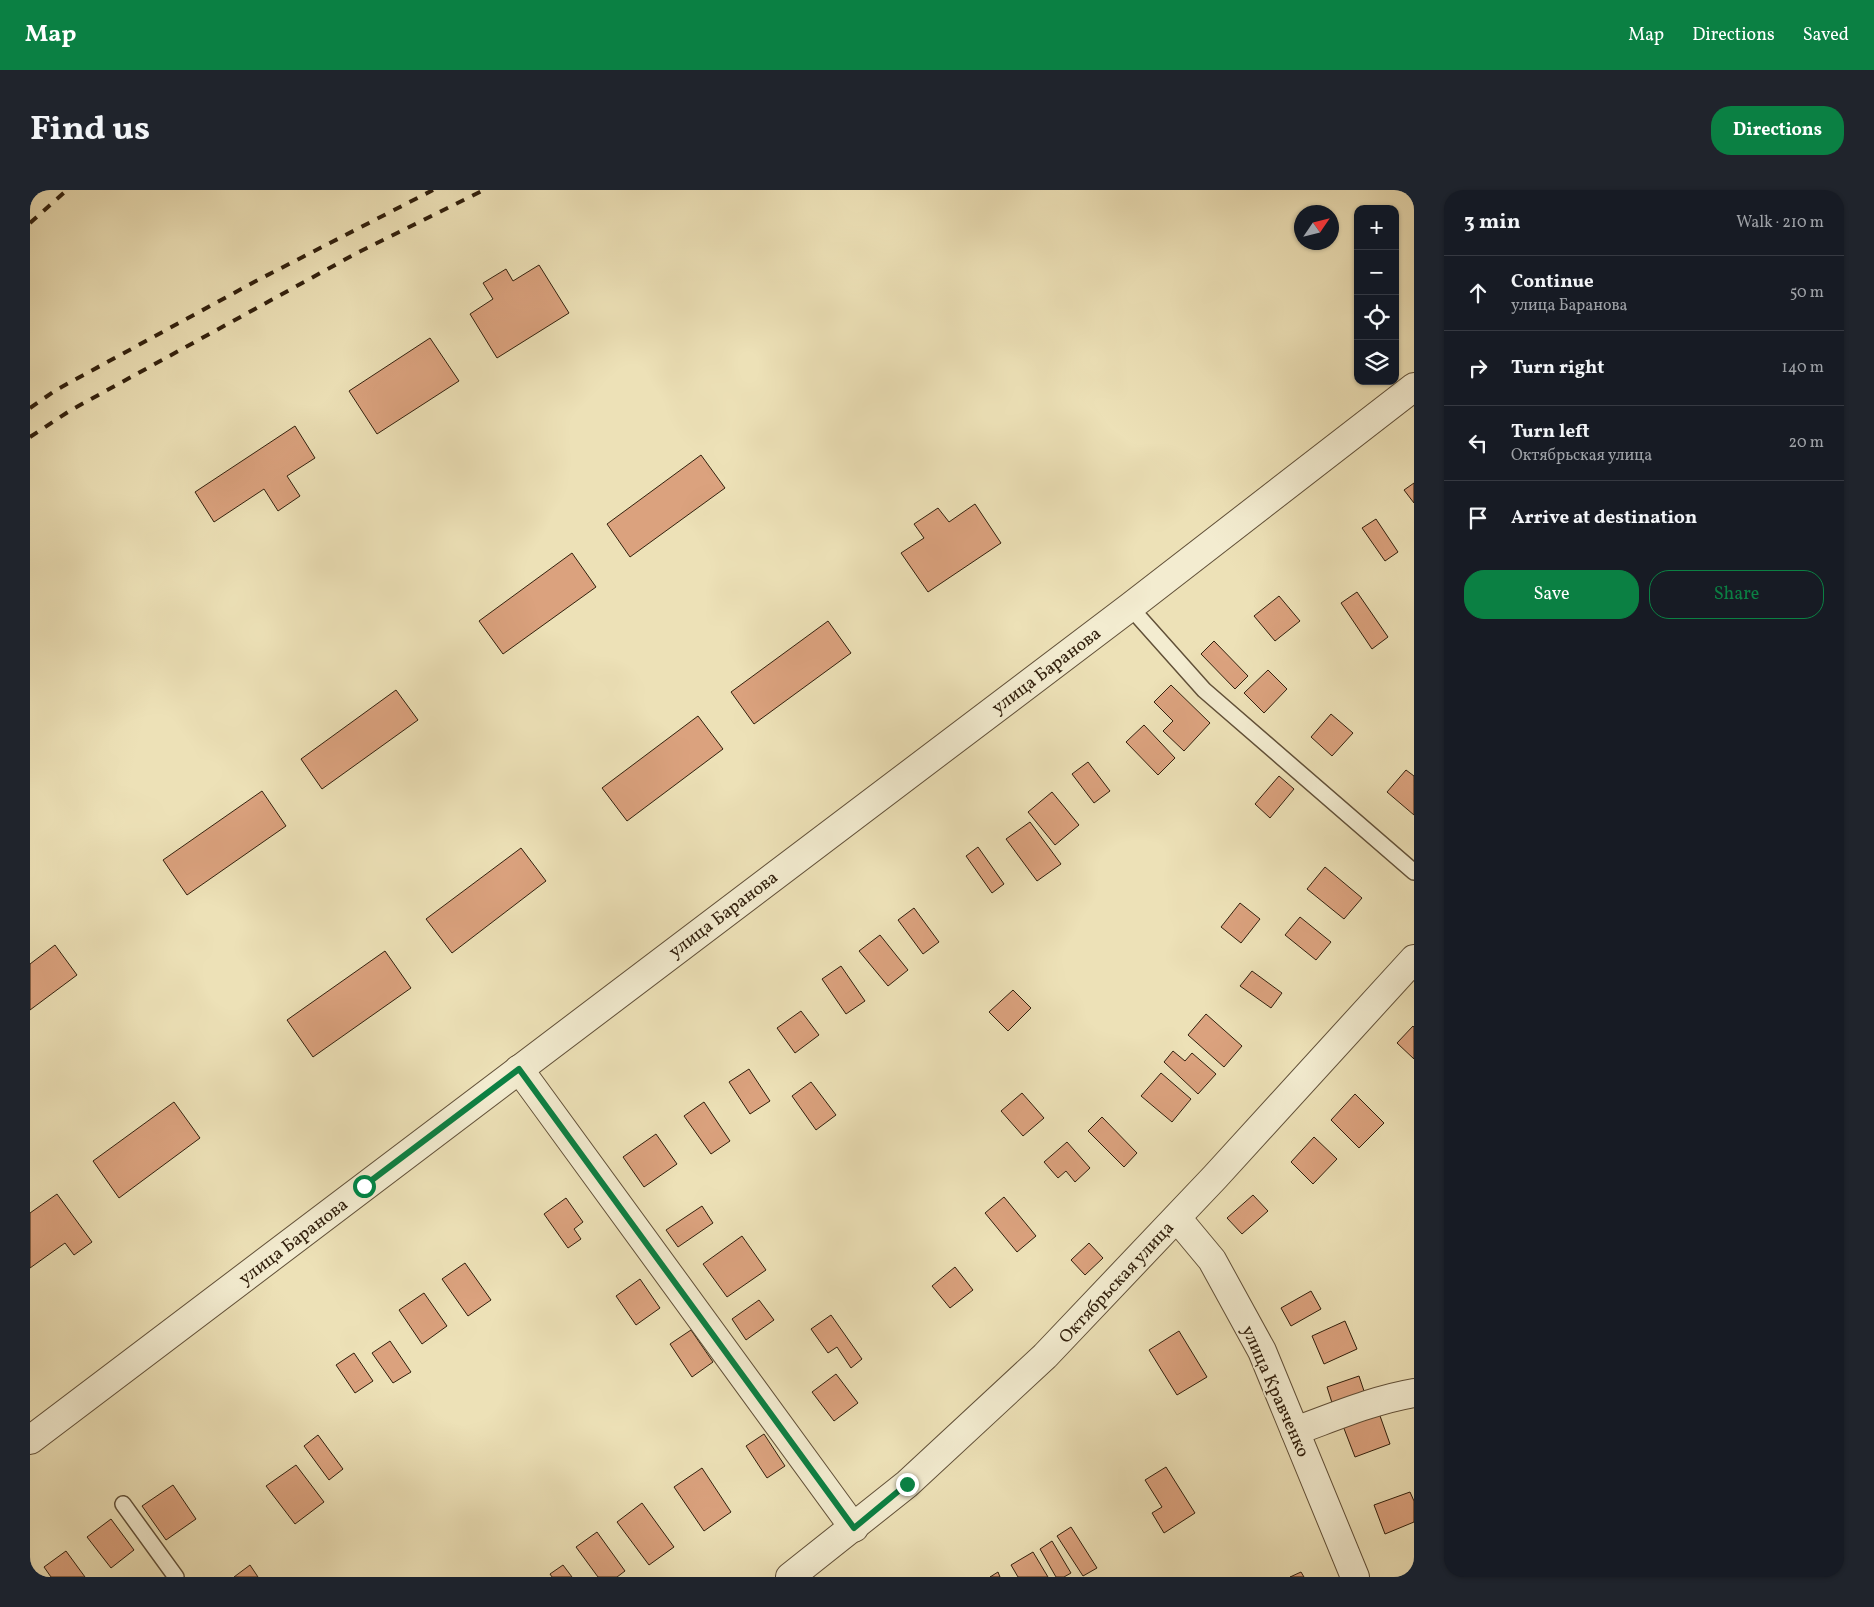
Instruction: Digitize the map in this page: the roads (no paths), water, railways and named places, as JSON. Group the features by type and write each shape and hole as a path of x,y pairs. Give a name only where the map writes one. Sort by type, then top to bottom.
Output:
{"street":[{"name":"улица Баранова","path":"30,1440 1130,607 1414,387"},
{"name":"Октябрьская улица","path":"790,1577 907,1484 1045,1356 1177,1218 1414,960"},
{"path":"519,1069 854,1528"},
{"name":"улица Кравченко","path":"1177,1218 1212,1260 1262,1351 1354,1577"},
{"path":"1295,1431 1400,1396 1414,1394"}],"lane":[{"path":"1130,607 1204,690 1414,872"},
{"path":"123,1504 176,1577"}],"railway":[{"path":"30,223 67,190"},
{"path":"30,408 56,390 256,281 433,190"},
{"path":"30,437 71,410 355,254 484,190"}]}
